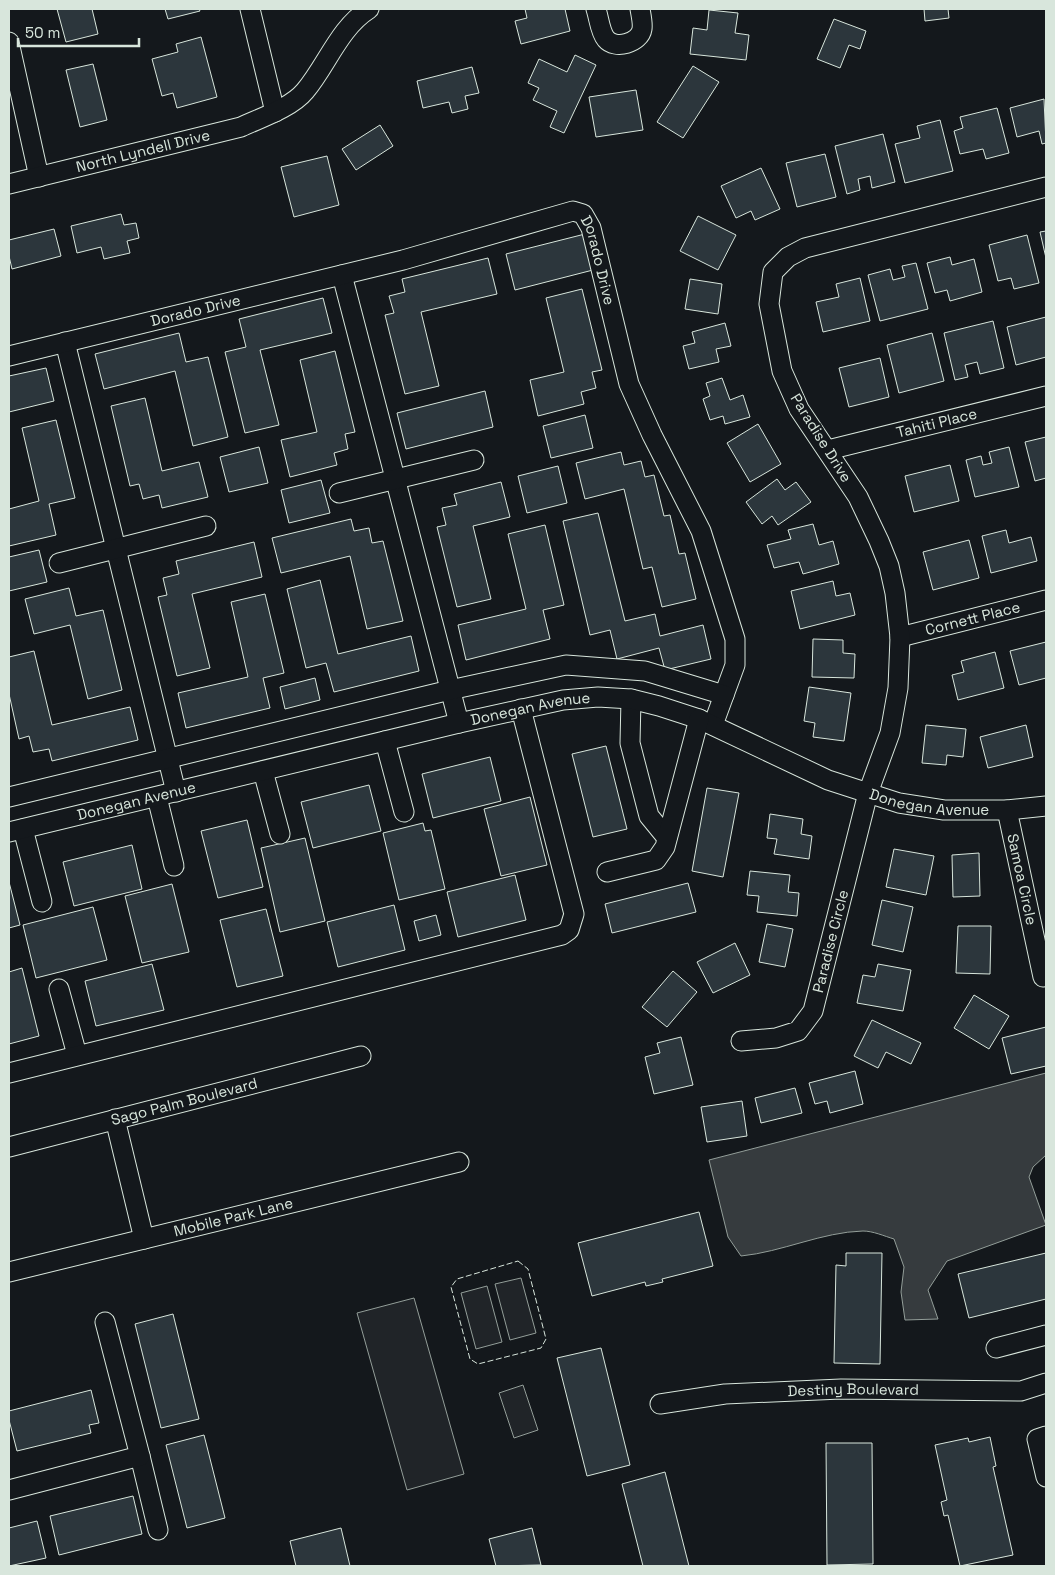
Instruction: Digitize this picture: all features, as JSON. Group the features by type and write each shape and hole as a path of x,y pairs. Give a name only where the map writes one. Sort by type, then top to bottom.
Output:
{"street":[{"path":"250,9 275,112"},
{"name":"North Lyndell Drive","path":"9,184 241,127 275,112 304,93 344,32 370,9"},
{"path":"596,9 603,34 607,41 617,45 630,42 638,37 642,30 640,9"},
{"path":"9,42 39,176"},
{"name":"Paradise Drive","path":"868,793 890,733 898,688 900,637 895,593 889,566 858,497 799,409 782,371 769,304 773,272 788,257 804,248 1046,187"},
{"name":"Dorado Drive","path":"9,356 403,260 573,211 583,214 591,228 628,384 701,531 735,640 734,665 724,695 706,722 665,847 656,860 606,872"},
{"path":"342,275 458,723"},
{"path":"65,342 176,792"},
{"name":"Tahiti Place","path":"828,450 1046,396"},
{"path":"339,493 474,460"},
{"path":"58,563 206,526"},
{"name":"Cornett Place","path":"900,637 1046,600"},
{"path":"9,797 450,690 566,665 645,672 724,695"},
{"name":"Donegan Avenue","path":"16,831 458,723 563,700 589,698 631,699 706,722 828,780 899,803 944,810 1007,810 1046,806"},
{"path":"631,699 630,743 648,816 667,838"},
{"path":"9,1073 562,935 569,930 574,914 521,709"},
{"path":"385,741 404,812"},
{"path":"263,771 280,834"},
{"name":"Paradise Circle","path":"742,1041 776,1038 798,1031 812,1011 868,793"},
{"path":"157,797 174,866"},
{"name":"Samoa Circle","path":"1007,810 1043,977"},
{"path":"16,831 42,902"},
{"path":"59,989 77,1055"},
{"name":"Sago Palm Boulevard","path":"9,1147 361,1056"},
{"path":"115,1119 144,1239"},
{"name":"Mobile Park Lane","path":"9,1272 459,1162"},
{"path":"105,1322 158,1530"},
{"path":"996,1348 1046,1335"},
{"name":"Destiny Boulevard","path":"660,1404 725,1394 841,1389 1021,1391 1046,1383"},
{"path":"1046,1436 1037,1439 1046,1477"},
{"path":"9,1490 140,1456"}],"shaded area":[{"path":"1046,1073 1046,1155 1033,1167 1029,1177 1046,1225 947,1261 928,1290 938,1319 905,1320 901,1292 904,1267 894,1239 867,1231 848,1232 817,1238 772,1251 741,1256 728,1237 709,1160"},
{"path":"521,1278 536,1333 510,1340 495,1284"},
{"path":"487,1286 502,1342 476,1349 461,1293"},
{"path":"414,1298 464,1474 407,1490 357,1313"},
{"path":"523,1385 538,1430 514,1438 499,1393"}],"building":[{"path":"57,9 92,9 98,34 66,42"},
{"path":"165,9 199,9 200,11 168,19"},
{"path":"525,9 565,9 570,31 521,44 515,21 527,18"},
{"path":"924,9 948,9 949,18 925,21"},
{"path":"709,10 738,13 735,33 749,35 746,60 690,54 693,28 707,30"},
{"path":"834,19 866,31 860,49 849,45 840,68 817,59"},
{"path":"201,37 217,97 177,108 173,93 162,96 152,59 178,52 176,44"},
{"path":"575,55 596,65 564,133 550,127 557,111 533,100 539,88 528,83 539,59 567,72"},
{"path":"93,64 107,120 80,127 66,70"},
{"path":"693,66 719,82 683,138 657,122"},
{"path":"472,67 479,93 465,96 468,109 452,113 449,102 423,108 417,81"},
{"path":"636,90 643,130 596,137 589,97"},
{"path":"1044,99 1046,143 1042,144 1039,131 1017,137 1010,108"},
{"path":"997,108 1009,153 986,159 983,149 960,154 954,131 963,128 960,117"},
{"path":"940,120 953,171 905,183 895,144 920,138 917,126"},
{"path":"380,125 393,146 356,170 342,149"},
{"path":"883,134 895,182 872,188 870,176 858,179 860,190 847,194 835,146"},
{"path":"825,154 836,197 797,207 786,163"},
{"path":"327,156 339,205 294,217 281,167"},
{"path":"761,168 780,209 755,220 751,211 736,218 721,186"},
{"path":"121,214 124,225 136,223 139,238 127,241 130,253 104,259 101,247 77,253 71,226"},
{"path":"698,216 736,235 718,270 680,251"},
{"path":"54,229 61,256 12,269 9,256 9,240"},
{"path":"1046,231 1046,258 1040,232"},
{"path":"585,234 593,270 515,290 506,254"},
{"path":"1027,235 1039,283 1014,289 1011,278 998,281 989,245"},
{"path":"950,257 952,265 974,259 982,292 950,301 947,290 935,293 927,263"},
{"path":"488,258 497,294 421,312 439,386 405,394 385,315 394,313 389,296 405,292 402,279"},
{"path":"916,263 928,309 880,321 868,275 890,269 893,280 905,277 902,266"},
{"path":"860,278 870,321 823,332 816,302 839,297 836,284"},
{"path":"690,279 722,284 718,314 685,309"},
{"path":"582,289 602,370 592,372 596,388 581,392 584,404 538,416 530,380 564,372 546,298"},
{"path":"323,298 332,333 260,350 279,425 245,433 225,352 246,347 239,319"},
{"path":"1046,317 1046,357 1016,365 1007,327"},
{"path":"993,321 1004,368 980,374 977,362 965,365 968,377 955,380 944,333"},
{"path":"725,323 731,346 716,349 719,362 689,369 683,346 695,343 692,332"},
{"path":"179,333 186,362 208,357 228,437 193,446 175,371 104,389 95,354"},
{"path":"932,333 944,381 899,393 887,345"},
{"path":"335,351 355,432 345,434 348,449 334,453 337,465 290,477 281,440 317,432 300,360"},
{"path":"880,358 889,397 849,407 839,368"},
{"path":"46,368 54,401 9,412 9,376"},
{"path":"722,378 730,400 743,395 750,417 725,424 723,416 710,420 703,399 710,396 706,383"},
{"path":"485,391 493,427 406,449 397,413"},
{"path":"145,398 162,471 199,462 208,497 162,508 159,495 143,499 139,484 130,486 111,406"},
{"path":"585,415 593,448 551,458 543,426"},
{"path":"56,420 75,498 49,504 56,535 9,546 9,509 39,501 22,428"},
{"path":"758,424 781,464 750,482 727,443"},
{"path":"1046,437 1046,478 1035,481 1025,442"},
{"path":"259,447 268,483 229,492 220,457"},
{"path":"1009,447 1019,487 975,497 966,460 981,456 983,465 992,463 989,452"},
{"path":"621,452 624,465 641,461 645,477 654,475 664,516 670,515 679,554 685,553 696,599 662,607 652,567 643,569 624,489 585,499 576,463"},
{"path":"950,465 959,501 914,512 905,476"},
{"path":"558,466 567,503 527,513 518,476"},
{"path":"777,479 785,490 796,482 811,502 778,525 772,516 762,524 746,502"},
{"path":"321,480 330,513 289,523 281,490"},
{"path":"501,482 510,517 473,526 491,599 457,607 437,527 446,525 442,508 457,505 454,494"},
{"path":"598,513 625,621 655,614 660,636 703,625 711,659 665,670 659,648 617,659 610,630 590,635 563,521"},
{"path":"351,519 354,531 369,528 372,543 383,541 403,621 367,629 350,556 281,573 272,538"},
{"path":"813,524 819,545 833,541 839,564 803,574 799,562 774,568 767,545 791,539 788,530"},
{"path":"545,525 564,605 543,610 550,639 466,660 458,625 526,609 508,534"},
{"path":"1006,530 1009,543 1031,537 1037,561 991,573 982,536"},
{"path":"969,540 979,578 933,590 923,552"},
{"path":"254,542 262,577 192,594 210,668 177,676 158,597 167,595 163,578 179,574 176,561"},
{"path":"39,550 47,582 9,591 9,557"},
{"path":"320,580 338,654 411,636 419,671 334,692 326,663 306,668 287,589"},
{"path":"833,581 836,596 850,593 855,615 800,629 791,591"},
{"path":"69,588 76,616 103,610 122,690 88,699 70,625 34,634 25,599"},
{"path":"265,594 284,673 263,678 270,708 186,728 178,693 248,677 231,602"},
{"path":"813,639 843,640 843,653 855,654 854,678 812,677"},
{"path":"1046,642 1046,678 1019,685 1010,651"},
{"path":"34,651 52,725 130,707 138,740 52,761 49,749 33,752 29,736 19,739 9,694 9,657"},
{"path":"995,652 1004,688 958,700 952,675 964,672 961,661"},
{"path":"315,678 320,700 285,709 280,687"},
{"path":"809,687 851,693 844,741 813,737 815,723 804,721"},
{"path":"926,725 966,729 963,757 947,755 946,765 922,763"},
{"path":"1026,725 1033,757 988,768 980,737"},
{"path":"606,746 627,829 593,837 572,754"},
{"path":"490,757 501,801 433,818 422,774"},
{"path":"369,785 381,831 313,848 301,802"},
{"path":"707,788 739,793 723,877 692,871"},
{"path":"530,797 547,865 501,876 484,809"},
{"path":"770,814 803,819 801,834 812,836 809,859 774,854 777,839 767,838"},
{"path":"247,820 263,887 218,898 201,831"},
{"path":"423,823 425,831 431,830 445,889 399,900 383,833"},
{"path":"305,838 325,921 280,932 261,848"},
{"path":"132,845 142,889 74,906 63,862"},
{"path":"894,849 934,856 926,895 886,887"},
{"path":"979,853 980,896 953,897 952,855"},
{"path":"750,871 790,875 788,892 799,893 797,916 757,912 759,896 747,895"},
{"path":"515,875 526,920 458,937 447,892"},
{"path":"9,882 20,925 9,928"},
{"path":"688,883 696,912 612,933 605,904"},
{"path":"172,884 189,952 142,963 125,896"},
{"path":"882,900 913,907 903,952 872,945"},
{"path":"394,905 405,950 338,967 327,922"},
{"path":"93,907 107,960 36,978 23,925"},
{"path":"266,909 283,976 237,987 220,920"},
{"path":"436,915 441,935 419,941 414,921"},
{"path":"767,924 793,929 785,967 759,962"},
{"path":"958,926 991,926 990,974 956,973"},
{"path":"735,943 750,975 713,993 697,962"},
{"path":"152,964 164,1010 96,1026 85,981"},
{"path":"878,964 911,970 903,1011 857,1003 863,975 875,977"},
{"path":"22,968 39,1036 9,1044 9,972"},
{"path":"673,971 697,992 667,1027 642,1007"},
{"path":"974,995 1009,1016 989,1049 954,1028"},
{"path":"872,1020 921,1043 911,1064 886,1052 878,1068 854,1056"},
{"path":"1046,1027 1046,1066 1011,1074 1002,1038"},
{"path":"681,1037 693,1085 654,1094 645,1057 660,1053 657,1043"},
{"path":"855,1071 863,1104 830,1113 827,1101 815,1104 809,1083"},
{"path":"795,1088 802,1113 761,1123 755,1098"},
{"path":"742,1101 747,1136 707,1142 701,1107"},
{"path":"699,1212 713,1266 662,1279 663,1282 646,1286 645,1282 592,1296 578,1243"},
{"path":"846,1253 882,1253 880,1364 834,1363 836,1265 846,1266"},
{"path":"1046,1253 1046,1299 969,1318 958,1274"},
{"path":"173,1314 199,1419 161,1428 135,1324"},
{"path":"601,1348 630,1465 587,1476 557,1358"},
{"path":"91,1390 99,1423 89,1425 91,1433 17,1451 9,1420 9,1411"},
{"path":"204,1435 225,1518 187,1528 166,1445"},
{"path":"990,1437 996,1466 993,1467 1013,1555 960,1566 948,1515 944,1516 941,1502 947,1500 935,1445 968,1438 969,1442"},
{"path":"826,1443 872,1443 873,1564 827,1565"},
{"path":"665,1472 689,1566 643,1566 622,1484"},
{"path":"133,1496 142,1534 59,1555 50,1516"},
{"path":"37,1521 46,1558 9,1566 9,1528"},
{"path":"341,1528 350,1566 296,1566 290,1541"},
{"path":"532,1528 541,1565 496,1566 489,1539"}],"fence":[{"path":"518,1261 528,1269 546,1339 541,1348 478,1364 470,1359 451,1287 457,1279 518,1261"}]}
